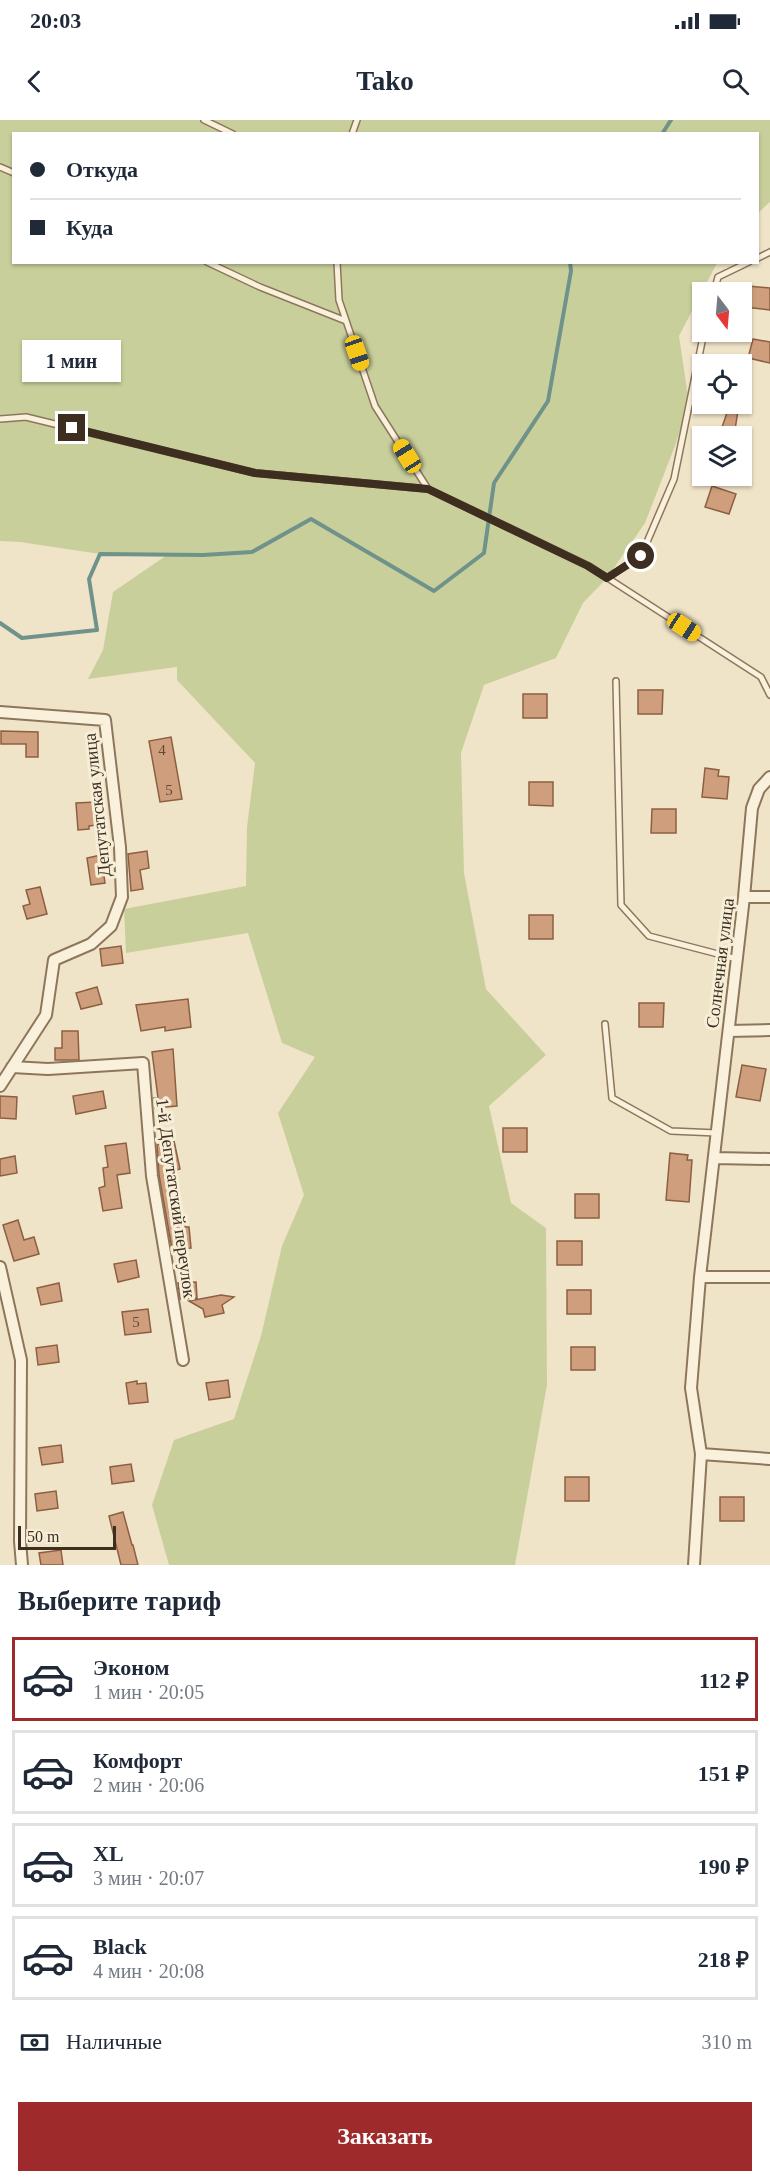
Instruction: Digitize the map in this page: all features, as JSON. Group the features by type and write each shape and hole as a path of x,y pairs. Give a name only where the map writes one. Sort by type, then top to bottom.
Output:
{"street":[{"name":"Депутатская улица","path":"0,712 105,720 120,847 122,887 122,897 111,926 91,944 54,960 46,1014 0,1086"},
{"name":"Солнечная улица","path":"700,1277 744,897 752,808 759,789 770,777"},
{"path":"744,897 770,897"},
{"path":"729,1031 770,1030"},
{"name":"1-й Депутатский переулок","path":"12,1067 48,1069 143,1063 152,1176 183,1360"},
{"path":"714,1158 770,1159"},
{"path":"0,1267 21,1360 22,1565"},
{"path":"694,1565 701,1454 691,1388 700,1277 770,1277"},
{"path":"701,1454 770,1459"}],"lane":[{"path":"204,120 229,132"},
{"path":"211,264 260,287 346,321"},
{"path":"337,264 339,300 375,406 428,489"},
{"path":"717,282 718,277 745,264"},
{"path":"607,578 641,556 674,479 702,342"},
{"path":"0,419 26,417 255,473 428,489 588,566 761,677 770,695"},
{"path":"616,681 621,905 649,936 737,959"},
{"path":"605,1023 612,1098 671,1131 717,1133"}],"green space":[{"path":"0,120 770,120 770,202 759,212 759,132 12,132 12,171 0,165"},
{"path":"0,167 12,173 12,264 209,264 330,314 219,264 716,264 707,282 692,282 692,311 679,336 689,403 645,523 607,578 583,603 556,658 484,685 461,753 464,873 486,989 546,1055 489,1106 511,1203 546,1228 547,1385 515,1565 169,1565 152,1505 174,1440 234,1419 261,1336 282,1246 304,1195 278,1113 315,1057 282,1043 248,933 126,953 124,909 246,886 247,827 255,763 177,680 177,667 88,679 103,650 113,592 167,555 100,554 0,541"}],"building":[{"path":"752,286 770,288 770,310 752,308"},
{"path":"753,339 770,342 770,363 752,359 752,354 749,354"},
{"path":"727,414 737,414 736,426 722,426"},
{"path":"712,486 736,494 729,514 705,507"},
{"path":"638,690 663,690 662,714 638,714"},
{"path":"523,694 547,694 547,718 523,718"},
{"path":"1,731 38,732 38,757 26,757 26,744 1,744"},
{"path":"171,737 182,799 160,802 149,741"},
{"path":"705,768 719,770 718,776 729,777 727,799 702,797"},
{"path":"529,782 553,782 553,806 529,805"},
{"path":"96,802 97,825 89,826 89,829 78,830 76,803"},
{"path":"652,809 676,809 676,833 651,833"},
{"path":"147,851 149,868 140,870 143,889 131,891 128,854"},
{"path":"101,855 105,883 91,885 87,858"},
{"path":"40,887 47,914 27,919 23,906 30,904 26,890"},
{"path":"529,915 553,915 553,939 529,939"},
{"path":"121,946 123,963 102,966 100,949"},
{"path":"97,987 102,1004 81,1009 76,993"},
{"path":"188,999 191,1027 165,1031 165,1027 141,1031 136,1005"},
{"path":"639,1003 664,1003 663,1027 639,1027"},
{"path":"62,1031 78,1031 79,1060 55,1060 55,1048 62,1048"},
{"path":"173,1049 177,1106 155,1108 154,1098 158,1098 152,1052"},
{"path":"742,1065 766,1069 760,1101 736,1097"},
{"path":"103,1091 106,1108 76,1114 73,1096"},
{"path":"0,1096 17,1097 16,1119 0,1118"},
{"path":"503,1128 527,1128 527,1152 503,1152"},
{"path":"174,1141 180,1169 173,1171 185,1227 189,1227 191,1248 172,1249 159,1175 157,1145"},
{"path":"126,1143 130,1173 117,1175 122,1208 103,1211 99,1188 105,1186 103,1168 108,1167 105,1146"},
{"path":"670,1153 688,1155 687,1160 692,1160 689,1202 666,1200"},
{"path":"15,1156 17,1173 0,1176 0,1159"},
{"path":"575,1194 599,1194 599,1218 575,1218"},
{"path":"18,1220 24,1240 34,1237 39,1254 14,1261 3,1225"},
{"path":"557,1241 582,1241 582,1265 557,1265"},
{"path":"136,1260 139,1277 118,1282 114,1264"},
{"path":"196,1282 197,1298 180,1299 178,1283"},
{"path":"59,1283 62,1301 41,1305 37,1288"},
{"path":"567,1290 591,1290 591,1314 567,1314"},
{"path":"221,1295 234,1297 222,1305 224,1313 205,1317 203,1309 189,1301"},
{"path":"148,1309 151,1332 125,1335 122,1312"},
{"path":"57,1345 59,1362 38,1365 36,1348"},
{"path":"571,1347 595,1347 595,1370 571,1370"},
{"path":"228,1380 230,1397 209,1400 206,1383"},
{"path":"137,1381 137,1384 146,1383 148,1402 129,1404 126,1383"},
{"path":"61,1445 63,1462 42,1465 39,1448"},
{"path":"131,1464 134,1481 112,1484 110,1467"},
{"path":"565,1477 589,1477 589,1501 565,1501"},
{"path":"56,1491 58,1508 37,1511 35,1494"},
{"path":"720,1497 744,1497 744,1521 720,1521"},
{"path":"123,1512 138,1565 121,1565 109,1516"},
{"path":"61,1550 63,1565 41,1565 39,1553"}],"waterway":[{"path":"663,132 671,120"},
{"path":"0,623 22,638 97,630 89,579 100,554 203,555 252,552 311,519 434,591 484,553 494,483 548,401 571,271 570,264"}],"route":[{"path":"72,428 255,473 428,489 588,566 607,578 641,556"}]}
